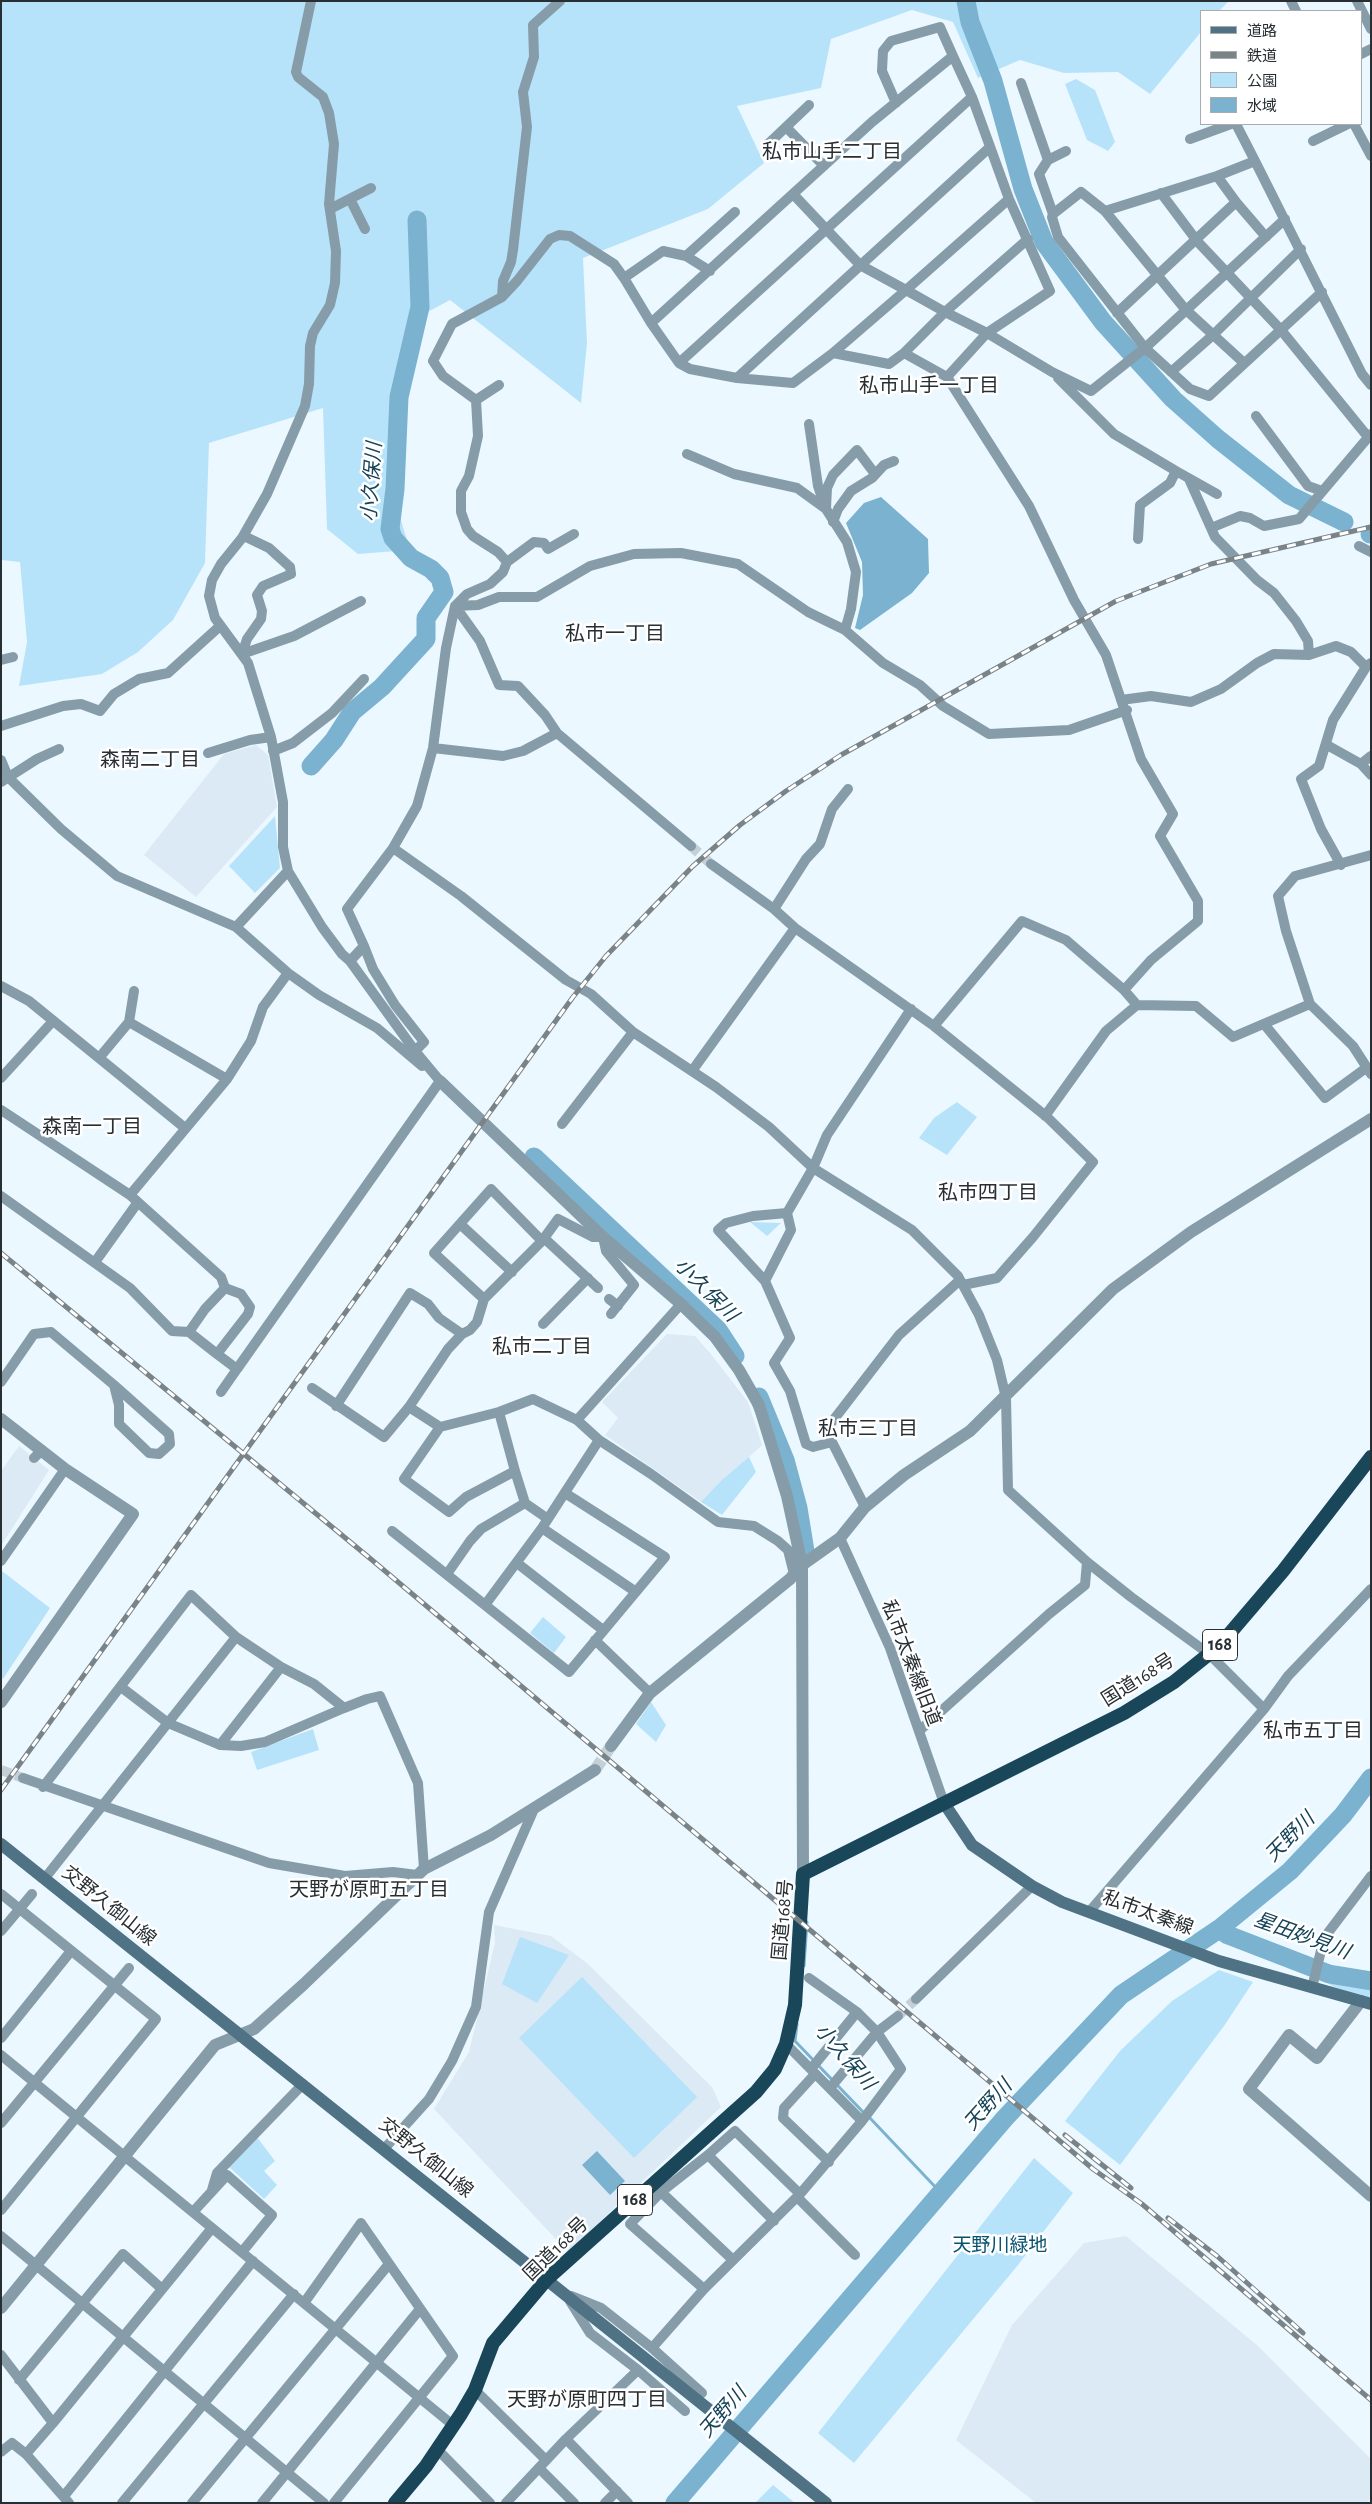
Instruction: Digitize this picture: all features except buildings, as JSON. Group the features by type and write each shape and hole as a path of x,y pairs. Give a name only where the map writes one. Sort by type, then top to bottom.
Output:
{"highway":[{"name":"国道168号","path":"400,2501 454,2426 475,2390 492,2343 547,2279 756,2092 774,2069 786,2044 795,2006 803,1874 1124,1713 1174,1682 1219,1646 1283,1571 1371,1457"}],"main road":[{"name":"私市太秦線","path":"944,1803 972,1845 1032,1886 1062,1902 1150,1933 1219,1961 1314,1982 1366,2002"},
{"name":"交野久御山線","path":"1,1844 826,2503"}],"street":[{"path":"311,1 296,72 298,77 323,97 329,113 334,144 330,209 336,251 335,283 330,305 313,333 310,346 309,384 305,406 267,494 244,536 221,564 212,580 209,596 215,618 248,663 271,737 283,802 283,846 288,871 322,928 342,954 350,961 428,1068 603,1238 680,1304 714,1337 739,1370 759,1405 787,1496 798,1569 803,1874"},
{"path":"502,296 502,280 511,262 513,250 527,127 523,92 534,57 533,25 560,1"},
{"path":"1362,11 1371,29"},
{"path":"896,102 882,71 883,51 891,41 940,27 972,97 1009,200 1050,291 987,333 947,377"},
{"path":"651,323 896,102 953,56"},
{"path":"1021,83 1048,160"},
{"path":"679,363 972,97"},
{"path":"769,144 809,105"},
{"path":"1190,139 1228,125"},
{"path":"1237,125 1362,374 1371,385"},
{"path":"1314,141 1346,125"},
{"path":"1355,125 1371,156"},
{"path":"786,127 824,166"},
{"path":"737,378 989,148"},
{"path":"1066,151 1048,160 1039,174 1053,214 1052,217 1058,237 1145,348 1190,389 1209,396 1322,292"},
{"path":"1105,212 1217,176 1255,161"},
{"path":"1217,176 1236,202 1266,236"},
{"path":"330,209 371,188"},
{"path":"1053,214 1081,192 1105,212 1186,309 1244,363"},
{"path":"1161,193 1197,241 1281,330 1370,436 1300,519 1264,526 1250,518 1240,516 1211,528"},
{"path":"794,195 860,265 987,333 1052,372 1092,391 1145,348 1285,219"},
{"path":"350,199 365,229"},
{"path":"476,400 443,376 434,361 452,324 502,296 517,281 550,239 559,236 570,236 614,264 679,363 690,369 737,378 793,383 833,353 1009,200"},
{"path":"1117,313 1197,241 1236,202"},
{"path":"686,256 735,212"},
{"path":"833,353 889,364 904,353 945,312 1028,239"},
{"path":"1171,372 1213,335 1300,249"},
{"path":"624,278 663,251 686,256 710,271"},
{"path":"904,353 947,377 1029,506 1074,600 1106,655 1121,700 1127,710 1141,759 1173,814 1160,836 1198,901 1198,921 1151,960 1124,990"},
{"path":"1052,372 1114,434 1217,494"},
{"path":"476,400 499,385"},
{"path":"476,400 478,436 469,476 461,491 461,512 467,530 498,552 507,562"},
{"path":"1256,416 1308,486 1321,492"},
{"path":"809,424 818,486 833,522 847,542 856,572 852,609 844,630"},
{"path":"826,508 827,488 833,475 857,450 875,474"},
{"path":"687,454 734,474 798,488 826,508"},
{"path":"833,522 838,510 851,491 884,465 894,461"},
{"path":"1138,539 1140,505 1170,483 1176,471"},
{"path":"1189,479 1215,536 1257,580 1274,593 1296,621 1308,641 1309,655"},
{"path":"415,1051 424,1042 395,1005 373,969 347,909 393,848 418,806 433,748 446,648 455,606 467,594 490,584 503,572 507,562 534,542 544,543 548,549 574,534"},
{"path":"242,654 247,639 261,619 262,611 257,596 263,586 290,574 290,567 269,548 244,536"},
{"path":"1359,546 1371,552"},
{"path":"455,606 478,605 499,597 537,597 590,566 634,554 681,553 738,564 808,612 844,630 883,662 920,685 943,706 989,734 1070,730 1127,710"},
{"path":"242,654 294,636 361,600"},
{"path":"455,606 480,641 499,684 518,686 545,716 557,733 691,846"},
{"path":"1,726 63,706 81,704 100,711 114,694 139,679 168,673 220,626"},
{"path":"1121,700 1151,696 1191,702 1221,689 1257,663 1274,654 1309,655 1336,646 1351,652 1368,665 1333,720 1327,745 1319,766 1301,779 1321,829 1341,865"},
{"path":"1,660 13,658"},
{"path":"273,751 293,744 332,713 364,679"},
{"path":"433,748 503,756 523,751 557,733"},
{"path":"208,752 250,740 271,737"},
{"path":"1327,745 1361,764 1371,776"},
{"path":"5,780 37,759 59,749"},
{"path":"1361,764 1371,756"},
{"path":"1,760 5,780 117,876 236,927 288,973 320,995 344,1007 377,1028 419,1065 428,1068"},
{"path":"774,909 806,860 820,844 832,809 848,789"},
{"path":"393,848 461,896 566,980 591,994 633,1032 769,1126 813,1168 912,1230 962,1282 979,1314 997,1360 1006,1398 1008,1490 1087,1562 1130,1598 1209,1654 1264,1709"},
{"path":"1264,1024 1325,1098 1369,1071 1353,1046 1310,1004 1286,931 1278,896 1295,876 1341,865 1371,855"},
{"path":"711,864 774,909 795,928 934,1026 1045,1116 1093,1162 1034,1237 997,1278 962,1282 899,1335 828,1427 832,1442 865,1507"},
{"path":"236,927 288,871"},
{"path":"934,1026 1022,921 1066,940 1124,990 1137,1005"},
{"path":"692,1071 795,928"},
{"path":"350,961 364,946"},
{"path":"95,1262 134,1199 185,1128 227,1079 251,1041 263,1008 288,973"},
{"path":"1,986 29,1002 185,1128"},
{"path":"98,1058 129,1022 134,991"},
{"path":"1045,1116 1106,1031 1137,1005 1196,1006 1233,1037 1310,1004"},
{"path":"765,1282 791,1230 787,1212 813,1168 827,1135 911,1009"},
{"path":"1,1078 53,1021"},
{"path":"129,1022 227,1079"},
{"path":"562,1124 633,1032"},
{"path":"221,1392 440,1081"},
{"path":"1,1110 134,1199 221,1277 225,1288 241,1294 250,1307 248,1314 217,1354"},
{"path":"611,1746 650,1693 798,1569 840,1538 865,1507 904,1475 970,1431 1006,1398 1113,1289 1191,1232 1371,1119"},
{"path":"484,1299 434,1253 491,1189 543,1240 598,1288"},
{"path":"1,1196 130,1288 172,1331 190,1332 237,1369"},
{"path":"787,1212 753,1216 726,1223 718,1230 765,1282 790,1338 774,1363 790,1391 806,1444 813,1447 832,1442"},
{"path":"312,1388 384,1437 409,1407 448,1349 477,1322 484,1299 543,1240 558,1219 592,1237 603,1238"},
{"path":"460,1224 512,1272"},
{"path":"603,1238 606,1251 634,1285 614,1310 609,1299"},
{"path":"543,1324 588,1278"},
{"path":"190,1332 195,1322 225,1288"},
{"path":"336,1406 410,1293 428,1304 439,1318 462,1334"},
{"path":"577,1420 680,1304"},
{"path":"1,1382 34,1334 51,1332 114,1385 169,1434 170,1444 160,1454 149,1452 119,1424 119,1405 114,1385"},
{"path":"515,1471 466,1497 449,1512 404,1479 440,1427 499,1412 533,1399 577,1420 599,1440 651,1474 718,1522 754,1526 778,1540 788,1550 798,1569"},
{"path":"409,1407 440,1427"},
{"path":"499,1412 525,1503 548,1519"},
{"path":"1,1418 38,1454 65,1469 133,1514 1,1702"},
{"path":"485,1605 542,1528 599,1440"},
{"path":"1,1562 65,1469"},
{"path":"392,1531 568,1672 665,1557 565,1493"},
{"path":"447,1574 470,1541 481,1529 525,1503"},
{"path":"542,1528 636,1592"},
{"name":"私市太秦線旧道","path":"840,1538 890,1648 944,1803"},
{"path":"919,1731 1049,1614 1085,1585 1087,1562"},
{"path":"517,1563 603,1630"},
{"path":"1089,1912 1264,1709 1288,1676 1371,1589"},
{"path":"43,1787 191,1595 236,1638 314,1684 344,1708"},
{"path":"45,1878 236,1638"},
{"path":"595,1640 650,1693"},
{"path":"220,1744 281,1666"},
{"path":"121,1687 168,1723 220,1744 241,1746 265,1742 344,1708 380,1696 418,1783 420,1872"},
{"path":"1,2308 215,2045 254,2029 283,2004 420,1872 534,1810 595,1770"},
{"path":"24,1778 43,1787 235,1852 288,1867 345,1876 420,1872"},
{"path":"384,2149 429,2099 452,2061 476,2007 488,1912 534,1810"},
{"path":"1314,1982 1324,1938 1371,1876"},
{"path":"916,1999 1032,1886"},
{"path":"1,1894 156,2019 1,2210"},
{"path":"1,1931 32,1894"},
{"path":"1,2038 72,1951"},
{"path":"1,2123 129,1968"},
{"path":"652,2348 704,2289 798,2196 865,2117 901,2069 877,2032 857,2012 809,1978"},
{"path":"1366,2002 1318,2058 1288,2035 1249,2089 1371,2196"},
{"path":"828,2162 783,2118 784,2108 857,2012"},
{"path":"833,2084 877,2032 898,2016"},
{"path":"786,2044 815,2067 865,2117"},
{"path":"1,2055 454,2426"},
{"path":"212,2191 217,2173 302,2084"},
{"path":"704,2289 630,2224 662,2192 735,2131 855,2255"},
{"path":"708,2155 774,2221"},
{"path":"193,2212 227,2175 272,2215 242,2252"},
{"path":"662,2192 733,2260"},
{"path":"304,2303 361,2223 453,2356 334,2503"},
{"path":"26,2454 212,2228"},
{"path":"1,2236 324,2503"},
{"path":"19,2380 123,2254 162,2289"},
{"path":"1,2452 12,2443 26,2454 66,2499 164,2371 253,2261"},
{"path":"192,2503 389,2264"},
{"path":"122,2503 294,2294"},
{"path":"566,2294 601,2308 652,2348 702,2393"},
{"path":"566,2294 590,2333 638,2370 685,2411"},
{"path":"262,2503 420,2309"},
{"path":"1,2355 53,2423"},
{"path":"506,2503 566,2438 638,2370"},
{"path":"475,2390 542,2464 574,2503"},
{"path":"566,2438 628,2503"},
{"path":"437,2449 490,2503"},
{"path":"605,2503 617,2491"}],"shaded area":[{"path":"256,745 268,755 277,807 196,897 144,855 224,754"},
{"path":"667,1334 695,1336 711,1354 748,1402 762,1445 701,1502 605,1435 618,1418 602,1402"},
{"path":"19,1446 49,1470 1,1546 1,1471"},
{"path":"494,1925 551,1936 588,1964 712,2087 721,2107 568,2252 434,2109 469,2052 495,1943"},
{"path":"1126,2236 1258,2346 1371,2459 1371,2498 1367,2503 1036,2503 956,2440 1012,2325 1084,2243"}],"green space":[{"path":"1,1 1229,1 1220,10 1200,10 1200,33 1150,94 1118,72 1064,73 1020,60 978,78 953,22 912,10 831,39 821,88 737,106 764,163 708,209 583,258 587,343 581,403 450,300 409,322 405,458 399,514 410,550 358,554 327,529 323,408 209,443 205,563 173,620 138,652 102,674 19,686 27,642 20,562 1,560"},
{"path":"1076,79 1095,90 1115,142 1108,151 1087,140 1065,84"},
{"path":"275,816 280,868 255,893 229,866"},
{"path":"957,1102 977,1117 947,1155 919,1138 934,1118"},
{"path":"750,1222 781,1223 767,1236"},
{"path":"749,1457 756,1472 722,1515 701,1502 722,1480"},
{"path":"2,1571 50,1608 3,1679 1,1677"},
{"path":"543,1617 566,1637 554,1653 530,1633"},
{"path":"651,1702 666,1725 656,1742 636,1724"},
{"path":"313,1729 319,1750 257,1770 251,1752"},
{"path":"520,1937 569,1955 537,2003 502,1984"},
{"path":"1219,1970 1253,1982 1224,2026 1120,2165 1065,2121 1120,2051 1172,2001"},
{"path":"1323,1976 1371,1983 1371,2000 1332,1986 1323,1980"},
{"path":"582,1977 697,2097 634,2158 519,2038"},
{"path":"257,2137 275,2161 264,2171 277,2185 264,2199 229,2167"},
{"name":"天野川緑地","path":"1034,2158 1073,2193 1018,2265 854,2463 818,2433"},
{"path":"773,2485 795,2503 755,2503"}],"water":[{"path":"881,497 928,539 929,573 912,593 860,630 855,628 863,595 862,562 846,523 864,503"},
{"path":"597,2151 625,2181 610,2195 582,2165"}],"waterway":[{"path":"966,1 970,22 993,81 1023,189 1044,242 1103,322 1173,399 1218,439 1289,495 1344,522"},
{"name":"小久保川","path":"311,766 334,740 352,712 382,687 426,639 426,618 444,592 440,578 431,569 411,558 393,538 390,529 395,489 399,397 420,307 417,220"},
{"name":"小久保川","path":"534,1157 718,1330 735,1356"},
{"name":"小久保川","path":"759,1397 785,1460 798,1508 805,1551"},
{"name":"天野川","path":"675,2503 1005,2118 1121,1995 1219,1929 1290,1871 1343,1815 1371,1778"},
{"name":"小久保川","path":"804,1966 807,1922"},
{"name":"星田妙見川","path":"1219,1929 1228,1935 1329,1974 1371,1981"},
{"name":"小久保川","path":"797,2024 795,2041 864,2113"},
{"name":"小久保川","path":"869,2117 941,2193"}],"tunnel":[{"path":"691,846 711,864"},
{"path":"595,1770 611,1746"},
{"path":"1,1770 23,1778"},
{"path":"898,2016 916,1999"}],"railway":[{"path":"1,1790 573,997 606,956 693,866 740,825 786,791 841,755 1116,601 1211,564 1371,527"},
{"path":"1,1253 372,1560 1093,2169 1142,2204 1371,2400"},
{"path":"1065,2135 1131,2188"},
{"path":"1168,2218 1217,2256 1303,2333"}],"district":[{"name":"私市山手二丁目","path":"832,152"},
{"name":"私市山手一丁目","path":"929,386"},
{"name":"私市一丁目","path":"615,634"},
{"name":"森南二丁目","path":"150,760"},
{"name":"森南一丁目","path":"92,1127"},
{"name":"私市四丁目","path":"988,1193"},
{"name":"私市二丁目","path":"542,1347"},
{"name":"私市三丁目","path":"868,1429"},
{"name":"私市五丁目","path":"1313,1731"},
{"name":"天野が原町五丁目","path":"369,1890"},
{"name":"天野が原町四丁目","path":"587,2400"}]}
